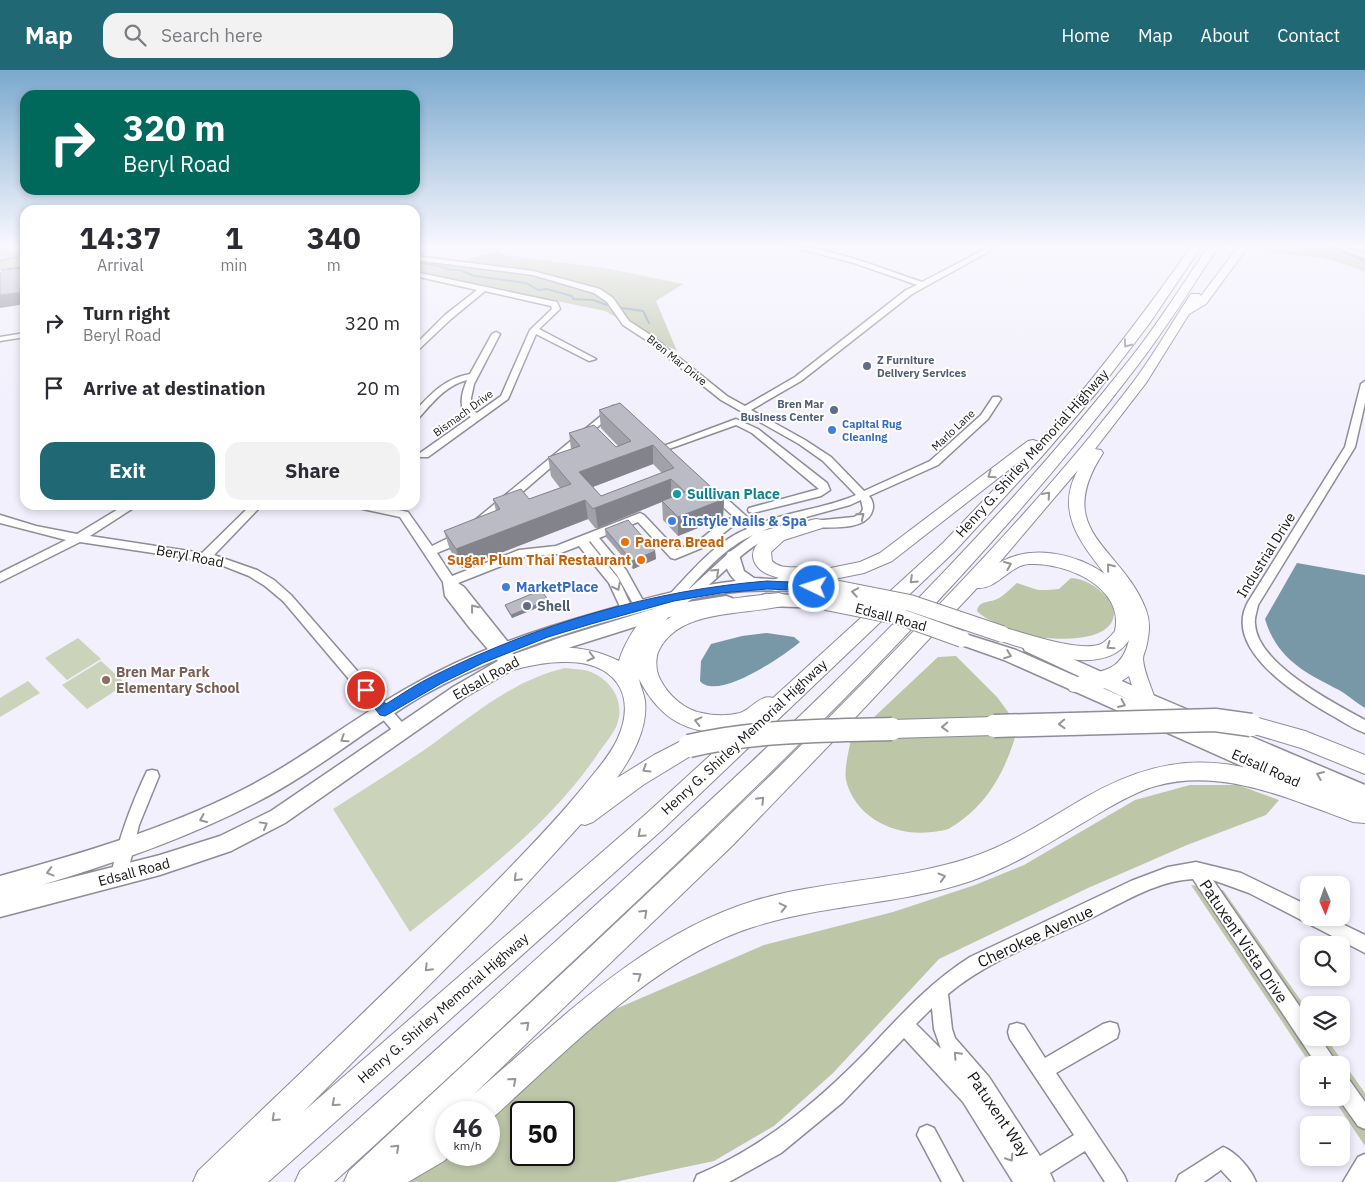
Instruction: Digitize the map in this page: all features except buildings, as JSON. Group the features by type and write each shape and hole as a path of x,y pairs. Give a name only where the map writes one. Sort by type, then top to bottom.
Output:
{"highway":[{"name":"Henry G. Shirley Memorial Highway","path":"245,1182 654,822 948,547 1059,427 1135,334 1160,299"},
{"path":"311,1182 673,851 776,753 892,637 980,544 1072,441 1137,358 1177,299"},
{"path":"360,1182 725,837 830,732 966,589 1079,459 1106,425 1141,380 1194,299"},
{"path":"1186,312 1204,299"},
{"path":"1077,685 1106,681 1129,665 1140,641 1140,623 1137,608 1119,579 1087,536 1078,516 1076,506 1076,494 1086,467 1110,435 1106,425"},
{"path":"830,656 756,714 741,721 724,724 690,719 674,712 656,695 647,674 646,663 652,644 669,627 695,614 748,603 774,590 864,567 886,557 959,502 982,481 1059,427"},
{"path":"816,524 789,531 771,540 761,553 766,566 785,573 823,570 857,564 908,541"},
{"path":"966,589 1003,567 1027,558 1052,559 1079,568 1101,580 1117,596 1126,616 1124,633 1115,643 1103,651 1058,650 1002,634"},
{"path":"629,685 628,667 630,650 637,637 668,604"},
{"path":"504,655 586,655 602,660 621,672 629,685 635,701 636,713 628,739 606,776 552,843"},
{"path":"1133,657 1145,699"},
{"path":"209,1182 552,843 629,780 689,746 718,738 754,734 1216,720 1251,724 1305,740 1365,765"},
{"path":"489,1101 616,991 670,953 705,933 745,916 788,905 924,883 965,871 1002,857 1122,789 1145,779 1181,771 1219,772 1258,780 1353,812 1365,812"},
{"path":"378,1182 435,1148"}],"main road":[{"path":"733,556 736,574 752,583 774,590"},
{"name":"Edsall Road","path":"0,906 119,876 196,854 247,834 278,817 466,688 504,655 544,634 633,608 668,604 706,604 774,590"},
{"name":"Edsall Road","path":"0,886 123,850 173,832 251,796 293,772 385,711 438,679 504,655 568,641 693,593 774,590 910,602 1002,634 1145,699 1365,794"},
{"name":"Edsall Road","path":"830,595 902,617 1010,655 1365,812"}],"street":[{"path":"420,345 448,317 471,299"},
{"name":"Bismach Drive","path":"424,455 479,417 505,396 534,330 556,309 554,304 533,299"},
{"name":"Bren Mar Drive","path":"608,299 626,323 650,338 724,398 818,452 837,468 864,496"},
{"path":"744,410 798,379 900,299"},
{"path":"534,330 592,359"},
{"path":"479,417 467,411 468,387 496,334"},
{"path":"0,338 20,336"},
{"path":"420,412 444,386 455,379 473,376"},
{"name":"Industrial Drive","path":"1365,384 1350,447 1262,588 1252,605 1248,618 1250,632 1255,644 1274,668 1307,694 1365,727"},
{"name":"Marlo Lane","path":"864,496 934,464 985,417 996,399"},
{"path":"430,551 451,543 469,531 615,408 620,410"},
{"path":"676,457 663,444 736,422 755,431 823,485 825,490 821,493 753,510"},
{"path":"707,486 757,533"},
{"path":"668,604 709,560 738,537 757,533 790,527 841,523 859,519 866,513 869,506 864,496 831,508 773,522 757,533 693,593"},
{"path":"0,578 77,539 126,510"},
{"path":"205,556 252,510"},
{"path":"384,510 404,514 449,582 460,590 504,655"},
{"path":"449,582 523,553 553,551 640,517 676,555 705,542 726,525 740,518"},
{"name":"Beryl Road","path":"0,519 23,527 77,539 205,556 238,566 266,580 287,598 402,732"},
{"path":"586,538 633,608"},
{"path":"119,876 123,850 134,817 152,776"},
{"name":"Cherokee Avenue","path":"704,1182 724,1175 756,1158 798,1128 826,1104 939,990 962,971 990,954 1045,932 1166,875 1196,870 1216,873 1238,880 1300,911"},
{"name":"Patuxent Vista Drive","path":"1196,870 1300,1024"},
{"path":"1329,926 1365,944"},
{"name":"Patuxent Way","path":"939,990 943,1029 948,1044 982,1084 1032,1178"},
{"name":"Patuxent Way","path":"904,1025 957,1079 1032,1178"},
{"path":"1043,1070 1110,1030"},
{"path":"1017,1032 1117,1182"},
{"path":"1350,1098 1365,1119"},
{"path":"927,1135 953,1182"},
{"path":"1032,1178 1087,1138"},
{"path":"1186,1182 1223,1157 1246,1182"},
{"path":"1353,1182 1365,1164"}],"green space":[{"path":"546,299 659,299 656,301 677,351 605,311"},
{"path":"1071,578 1085,581 1094,586 1110,600 1114,612 1113,619 1108,627 1089,636 1077,638 1065,639 1032,636 1003,626 977,611 982,603 1000,598 1017,583 1038,590 1059,589"},
{"path":"78,638 101,659 67,680 45,658"},
{"path":"956,656 997,697 1011,716 896,720 872,719 938,657"},
{"path":"101,661 126,684 87,709 62,685"},
{"path":"565,668 591,672 606,681 611,687 616,694 619,710 619,718 614,731 578,781 534,828 486,871 410,932 333,809 430,746 494,700 528,681"},
{"path":"28,681 40,693 0,717 0,698"},
{"path":"1016,734 1000,775 984,799 963,819 946,830 918,833 891,828 879,822 858,805 846,780 846,765 851,739"},
{"path":"1190,785 1238,785 1279,800 1266,815 1187,845 1088,888 939,959 833,1073 774,1126 714,1161 615,1182 410,1182 435,1159 435,1166 500,1166 500,1101 497,1101 611,1011 764,945 893,912 975,885 1024,865 1135,800"},
{"path":"1191,885 1223,890 1300,999 1300,1046 1332,1046 1339,1056 1305,1056"},
{"path":"1350,1072 1365,1093 1365,1146 1350,1124 1350,1116 1345,1116 1338,1106 1350,1106"}],"water":[{"path":"1297,563 1365,575 1365,708 1342,692 1304,671 1285,655 1270,633 1265,619"},
{"path":"767,633 794,637 800,642 766,666 735,681 721,686 709,686 700,681 701,661 711,644 742,636"}],"waterway":[{"path":"573,299 593,300 607,305"},
{"path":"622,308 643,311 649,323"}],"place":[{"name":"Z Furniture Delivery Services","path":"867,366"},
{"name":"Bren Mar Business Center","path":"834,410"},
{"name":"Capital Rug Cleaning","path":"832,430"},
{"name":"Sullivan Place","path":"677,494"},
{"name":"Instyle Nails & Spa","path":"672,521"},
{"name":"Panera Bread","path":"625,542"},
{"name":"Sugar Plum Thai Restaurant","path":"641,560"},
{"name":"MarketPlace","path":"506,587"},
{"name":"Shell","path":"527,606"},
{"name":"Bren Mar Park Elementary School","path":"106,680"}],"route":[{"path":"366,690 385,711 438,679 479,660 544,634 590,620 693,593 744,586 787,585 814,587"}]}
